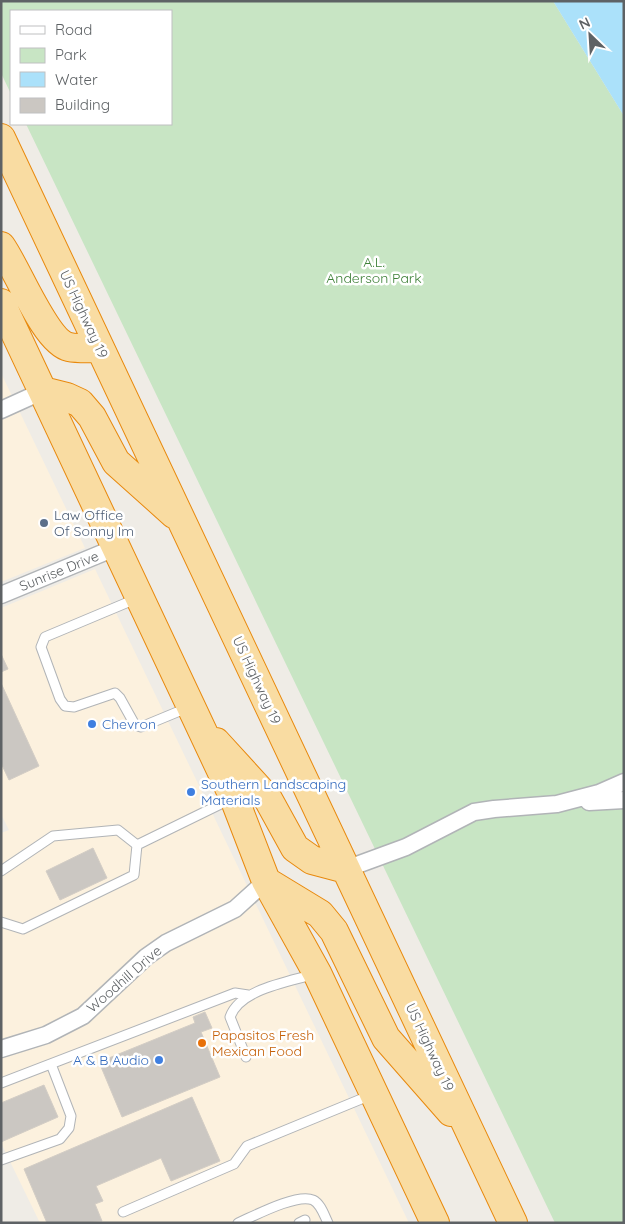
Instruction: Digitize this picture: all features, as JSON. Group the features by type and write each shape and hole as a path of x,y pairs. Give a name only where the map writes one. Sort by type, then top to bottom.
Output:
{"highway":[{"name":"US Highway 19","path":"1,138 513,1223"},
{"path":"1,246 11,259 46,327 56,339 68,347 100,348"},
{"path":"1,303 234,798 266,881 317,973 435,1223"},
{"path":"43,391 67,397 80,403 92,417 116,462 182,522"},
{"path":"193,712 268,799 295,848 312,860 346,869"},
{"path":"266,881 320,914 329,925 386,1038 473,1138"}],"street":[{"path":"1,410 43,391"},
{"name":"Sunrise Drive","path":"1,595 117,547"},
{"path":"557,804 599,792 624,782"},
{"path":"346,869 406,848 474,812 494,808 624,800"},
{"name":"Woodhill Drive","path":"1,1050 46,1035 83,1016 146,957 166,943 235,908 266,881"}],"lane":[{"path":"140,597 45,637 41,647 60,699 66,706 74,707 115,693 120,698 135,725 141,727 193,712"},
{"path":"137,846 234,798"},
{"path":"1,871 53,836 118,830 137,846"},
{"path":"1,922 23,929 134,875 137,846"},
{"path":"246,1057 230,1017 234,1007 248,995 317,973"},
{"path":"1,1083 235,993 248,995"},
{"path":"1,1160 60,1139 69,1128 71,1116 51,1064"},
{"path":"123,1212 234,1164 247,1146 374,1094"},
{"path":"238,1223 299,1199 312,1200 320,1206 328,1223"}],"shaded area":[{"path":"1,373 85,548 1,582"},
{"path":"95,569 409,1223 40,1223 1,1143 1,833 9,830 1,814 1,608"}],"green space":[{"name":"A.L. Anderson Park","path":"1,1 553,1 624,116 624,1223 555,1223 26,125 172,125 172,10 10,10 10,92 1,73"}],"water":[{"path":"553,1 624,1 624,116"}],"building":[{"path":"1,654 8,669 1,672"},
{"path":"1,683 39,766 9,780 1,763"},
{"path":"93,848 107,878 60,900 46,871"},
{"path":"205,1012 212,1028 201,1032 220,1077 122,1117 99,1062 195,1023 193,1017"},
{"path":"44,1085 58,1117 1,1142 1,1103"},
{"path":"192,1097 220,1161 171,1181 161,1158 96,1186 103,1201 95,1204 102,1221 47,1223 24,1169"}],"place":[{"name":"Law Office Of Sonny Im","path":"44,523"},
{"name":"Chevron","path":"92,724"},
{"name":"Southern Landscaping Materials","path":"191,792"},
{"name":"Papasitos Fresh Mexican Food","path":"202,1043"},
{"name":"A & B Audio","path":"159,1060"}]}
